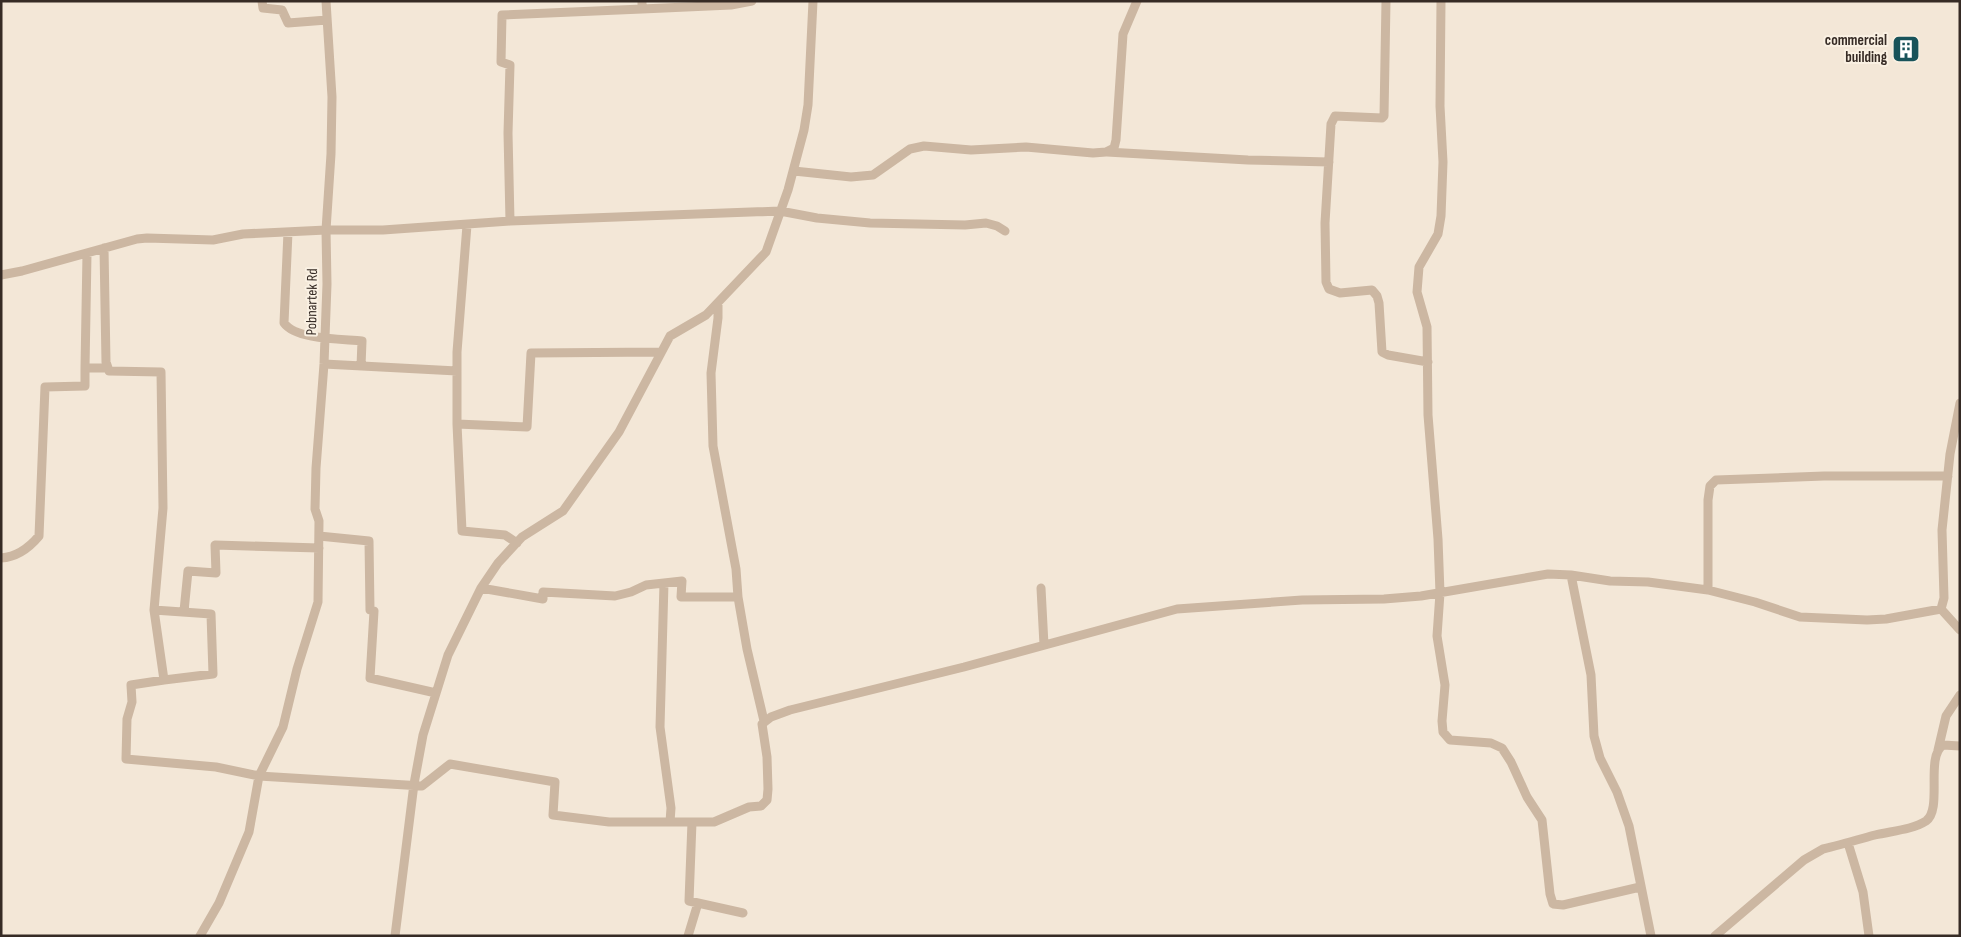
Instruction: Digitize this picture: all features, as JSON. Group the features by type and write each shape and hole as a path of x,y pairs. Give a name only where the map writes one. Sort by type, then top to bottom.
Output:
{"street":[{"path":"262,1 263,8 282,10 288,23 327,20"},
{"name":"Pobnartek Rd","path":"200,936 218,903 249,832 259,776 283,727 297,670 318,602 320,521 315,509 316,468 324,364 327,284 326,230 331,154 332,97 326,1"},
{"path":"510,221 508,133 510,65 501,62 502,16 642,5 731,5 752,1"},
{"path":"395,936 414,784 423,735 448,655 480,588 498,563 522,537 563,511 619,432 670,336 706,315 766,252 794,171 808,104 813,1"},
{"path":"1106,152 1114,148 1116,140 1123,34 1136,1"},
{"path":"1386,1 1384,116 1382,118 1335,116 1331,124 1325,223 1326,282 1329,289 1340,293 1372,290 1377,296 1382,352 1388,355 1428,362"},
{"path":"1441,1 1440,106 1443,162 1441,224 1438,234 1419,267 1417,292 1427,327 1428,415 1438,539 1440,593 1437,636 1444,685 1442,732 1450,740 1491,743 1502,748 1520,779 1527,797 1542,820 1552,903 1563,905 1640,887"},
{"path":"794,171 851,177 873,175 910,149 924,146 971,150 1026,147 1068,152 1329,162"},
{"path":"1,275 87,254 137,239 213,240 243,234 326,230 383,230 510,221 780,211 817,218 870,223 956,225 986,223 997,226 1005,231"},
{"path":"467,225 457,371 457,424 462,531 505,535 517,543"},
{"path":"288,232 284,323 294,332 325,338 362,341 361,366"},
{"path":"104,248 106,362 109,371 161,372 162,508 154,610 164,680"},
{"path":"1,558 9,558 30,547 39,536 44,452 45,388 85,386 87,254"},
{"path":"154,610 211,614 213,674 131,685 132,702 128,719 126,759 216,767 259,776 414,784 422,786 450,764 555,782 553,814 609,822 714,822 748,807 757,807 765,804 768,789 767,758 762,726 764,721 747,649 738,597 736,569 714,446 710,373 718,318 718,303"},
{"path":"457,424 528,427 531,352 661,352"},
{"path":"324,364 457,371"},
{"path":"85,368 108,368"},
{"path":"1941,609 1944,598 1942,530 1952,439 1960,403"},
{"path":"1708,590 1708,500 1710,486 1716,480 1824,476 1948,476"},
{"path":"319,536 369,541 370,610 374,611 370,678 436,693"},
{"path":"184,611 188,571 216,573 216,545 319,548"},
{"path":"764,721 790,710 1177,609 1302,600 1384,599 1440,593 1525,579 1537,575 1571,575 1610,581 1648,582 1708,590 1755,602 1800,617 1867,620 1941,609"},
{"path":"1571,575 1591,675 1594,736 1600,758 1617,792 1629,826 1651,936"},
{"path":"480,588 543,598 544,592 615,596 631,592 646,585 682,581 681,597 738,597"},
{"path":"664,583 660,727 669,782 670,822"},
{"path":"1041,588 1044,645"},
{"path":"1941,609 1960,630"},
{"path":"1715,936 1804,860 1823,849 1900,830 1926,821 1931,816 1938,750 1946,716 1960,695"},
{"path":"1938,750 1943,745 1960,746"},
{"path":"692,822 689,901 743,913"},
{"path":"1848,843 1863,892 1869,936"},
{"path":"688,936 698,902"}],"place":[{"name":"commercial building","path":"1906,49"}]}
